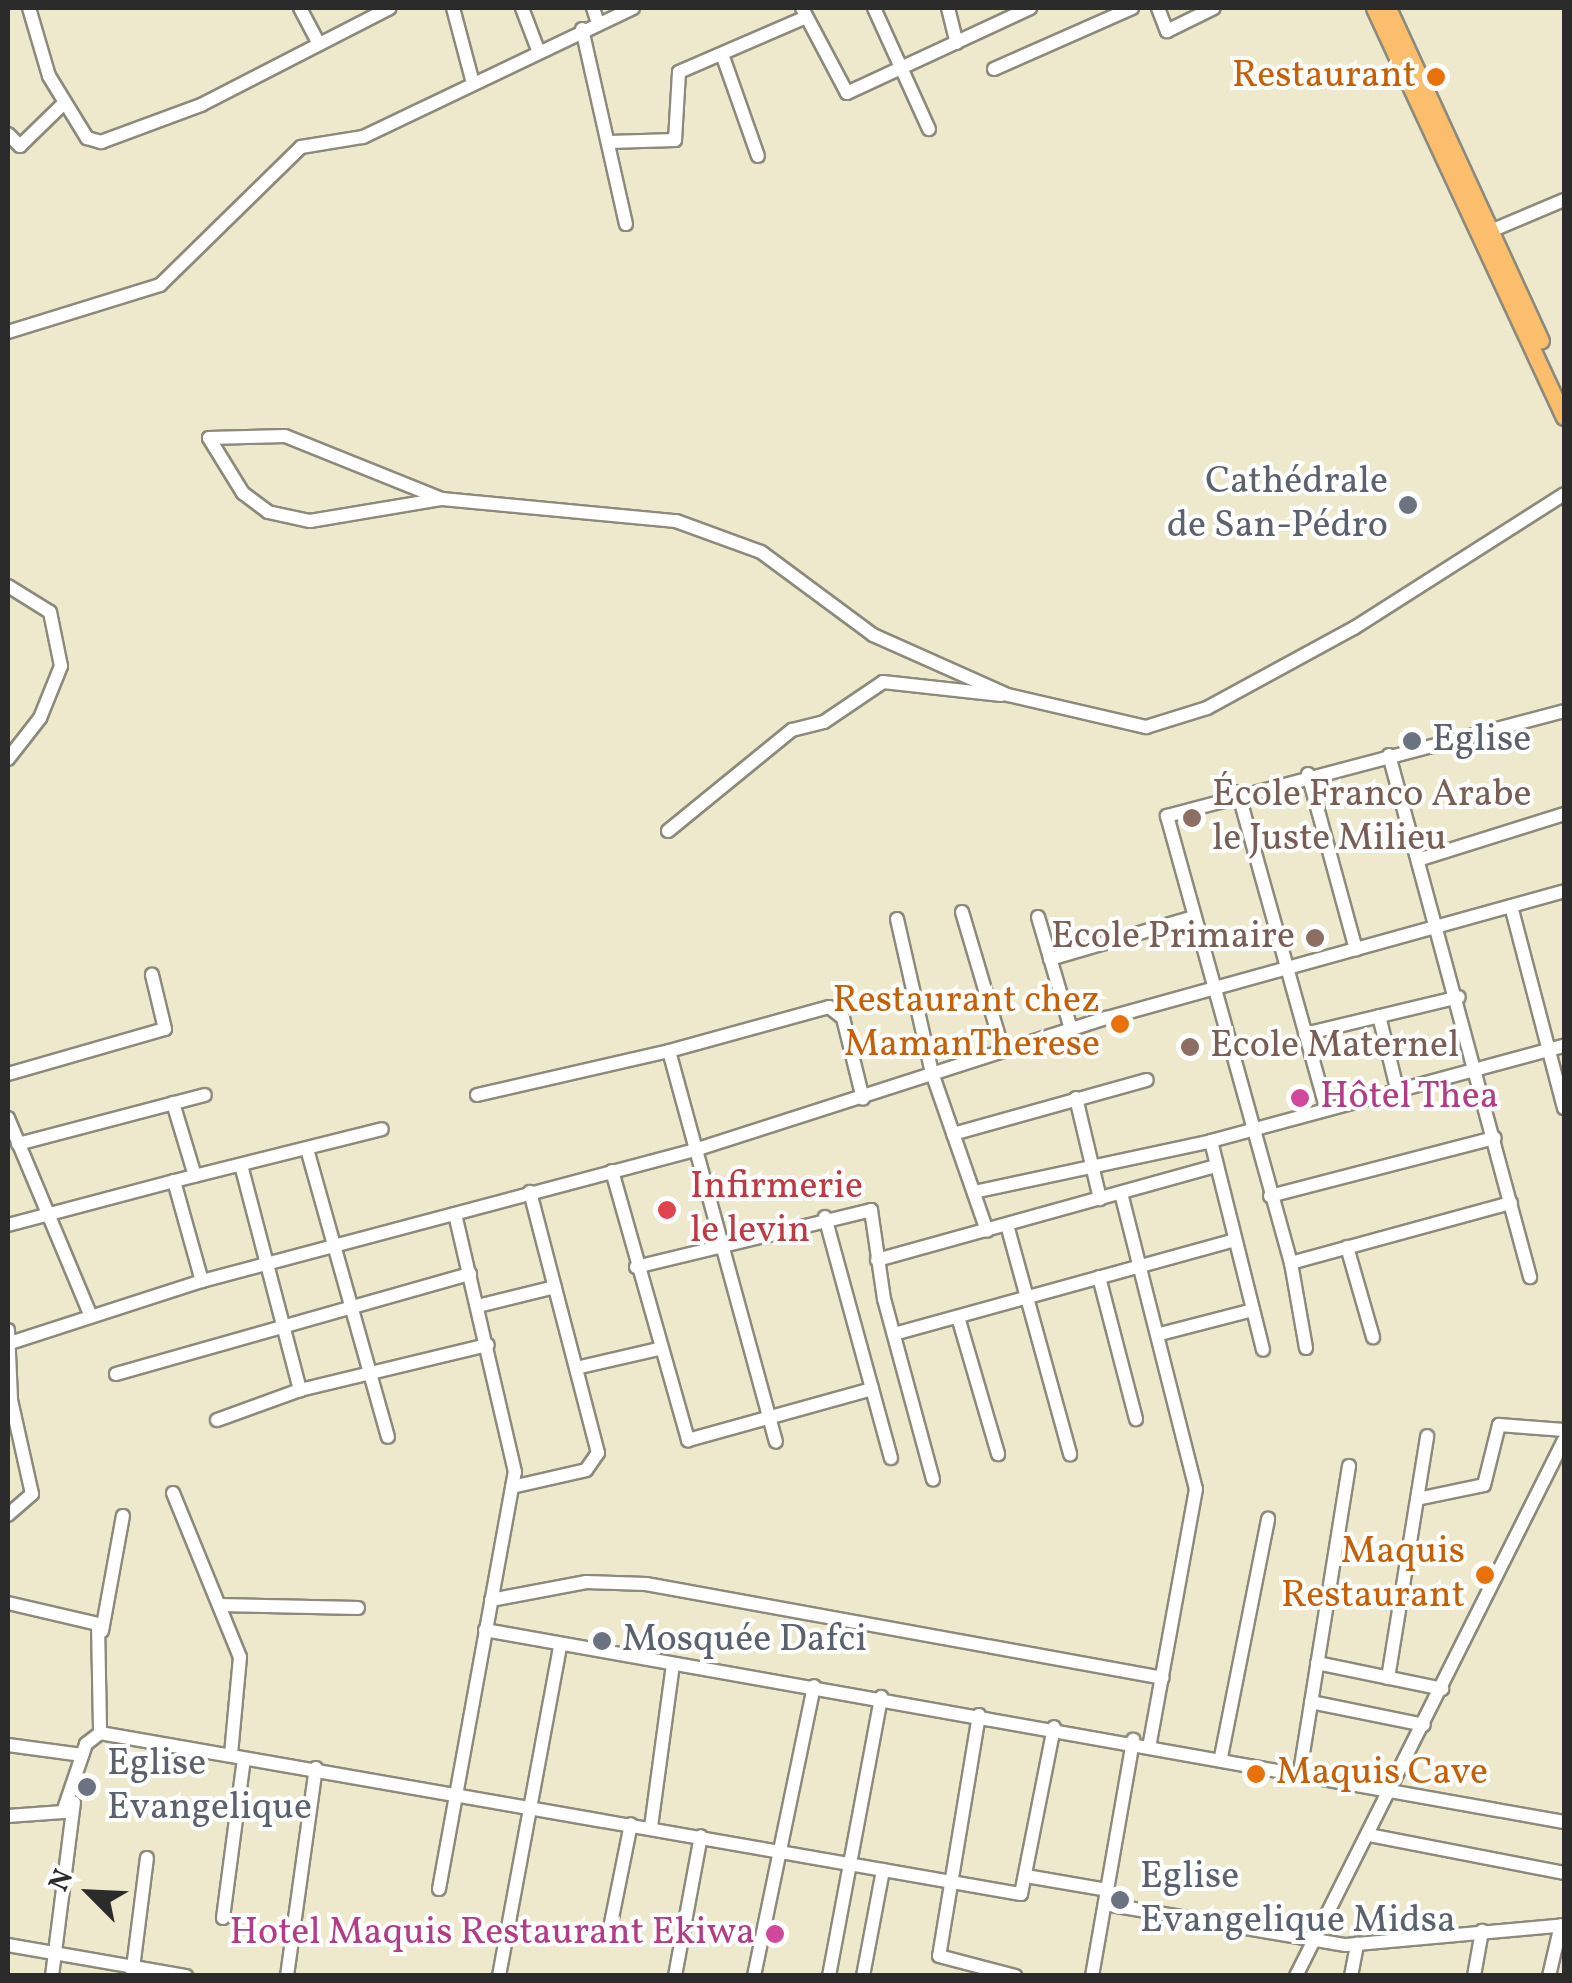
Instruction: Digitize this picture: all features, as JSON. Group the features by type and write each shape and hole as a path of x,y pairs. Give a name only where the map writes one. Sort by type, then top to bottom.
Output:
{"main road":[{"path":"1374,8 1564,417"},
{"path":"1388,8 1493,230 1564,395"}],"street":[{"path":"29,8 64,103 87,138 101,142 201,105 390,8"},
{"path":"300,8 318,44"},
{"path":"453,8 473,83"},
{"path":"522,8 538,50"},
{"path":"593,8 598,22"},
{"path":"8,332 160,284 301,147 364,138 538,50 633,8"},
{"path":"874,8 929,129"},
{"path":"948,8 957,43"},
{"path":"610,142 674,140 674,78 804,12 843,93 1030,8"},
{"path":"994,69 1132,8"},
{"path":"1158,8 1167,31 1214,8"},
{"path":"582,30 626,224"},
{"path":"722,54 758,156"},
{"path":"8,134 20,146 64,103"},
{"path":"1493,230 1564,200"},
{"path":"442,498 285,436 209,438 243,493 268,512 328,520 442,498 624,512 727,537 873,635 1008,695 1120,726 1171,721 1354,628 1564,494"},
{"path":"8,586 50,612 61,666 40,718 8,759"},
{"path":"668,831 792,730 824,722 883,682 1008,695"},
{"path":"1306,1348 1291,1263 1167,816 1238,792 1564,711"},
{"path":"1389,755 1424,858 1530,1277"},
{"path":"1308,774 1356,950"},
{"path":"1238,792 1326,1108"},
{"path":"1424,858 1564,814"},
{"path":"8,1515 32,1494 11,1400 9,1337 202,1281 338,1249 530,1192 696,1150 1071,1029 1564,891"},
{"path":"1511,906 1564,1108"},
{"path":"962,912 1003,1050"},
{"path":"1038,917 1071,1029"},
{"path":"1050,959 1194,917"},
{"path":"897,920 932,1073 987,1231"},
{"path":"8,1074 166,1030 152,975"},
{"path":"1305,1034 1460,997"},
{"path":"477,1095 669,1051 829,1007 842,1018 862,1099"},
{"path":"1379,1016 1397,1090"},
{"path":"974,1192 1092,1162 1211,1141 1251,1127 1564,1046"},
{"path":"669,1051 776,1442"},
{"path":"954,1134 1148,1080"},
{"path":"18,1144 205,1095"},
{"path":"1076,1098 1100,1199"},
{"path":"173,1103 194,1176"},
{"path":"8,1118 90,1314"},
{"path":"8,1225 382,1129"},
{"path":"1270,1196 1495,1138"},
{"path":"1211,1141 1232,1241 1263,1350"},
{"path":"307,1150 388,1436"},
{"path":"241,1165 300,1390"},
{"path":"878,1260 1216,1166"},
{"path":"612,1171 658,1349 688,1440 872,1389"},
{"path":"174,1180 202,1281"},
{"path":"512,1487 596,1464 576,1368 530,1192"},
{"path":"1120,1193 1160,1334 1196,1490 1150,1743"},
{"path":"1291,1263 1511,1204"},
{"path":"636,1266 825,1217 871,1210 894,1334 933,1479"},
{"path":"439,1888 453,1792 512,1487 514,1447 454,1214"},
{"path":"825,1217 891,1458"},
{"path":"1007,1225 1070,1454"},
{"path":"894,1334 1232,1241"},
{"path":"1347,1247 1373,1337"},
{"path":"116,1374 285,1322 470,1274"},
{"path":"1099,1277 1136,1419"},
{"path":"478,1306 555,1286"},
{"path":"1160,1334 1253,1310"},
{"path":"958,1317 998,1454"},
{"path":"218,1420 300,1390 488,1345"},
{"path":"576,1368 658,1349"},
{"path":"1417,1499 1484,1485 1499,1425 1564,1430"},
{"path":"1388,1678 1427,1436"},
{"path":"1296,1976 1563,1445"},
{"path":"1300,1772 1349,1466"},
{"path":"172,1493 219,1605 242,1678 224,1918"},
{"path":"52,1976 75,1789 82,1755 100,1733 102,1634 122,1516"},
{"path":"1221,1757 1268,1519"},
{"path":"490,1600 586,1582 646,1584 1163,1678"},
{"path":"8,1603 98,1624 102,1634"},
{"path":"219,1605 358,1608"},
{"path":"485,1630 560,1646 1134,1740 1564,1822"},
{"path":"499,1976 560,1646"},
{"path":"1318,1663 1442,1689"},
{"path":"651,1827 673,1664"},
{"path":"754,1976 814,1686"},
{"path":"829,1976 881,1697"},
{"path":"1311,1702 1424,1725"},
{"path":"979,1715 939,1956 1015,1976"},
{"path":"100,1733 1022,1894 1054,1727"},
{"path":"1092,1976 1134,1740"},
{"path":"8,1745 82,1755"},
{"path":"287,1976 316,1768"},
{"path":"8,1816 54,1816 75,1789"},
{"path":"608,1938 631,1824"},
{"path":"1368,1835 1564,1873"},
{"path":"675,1976 700,1836"},
{"path":"133,1970 147,1858"},
{"path":"863,1976 883,1870"},
{"path":"1026,1876 1106,1897 1356,1944 1563,1925 1549,1976"},
{"path":"1474,1976 1482,1931"},
{"path":"1351,1976 1356,1944"},
{"path":"8,1945 133,1970 186,1976"}],"place":[{"name":"Restaurant","path":"1436,77"},
{"name":"Cathédrale de San-Pédro","path":"1408,505"},
{"name":"Eglise","path":"1412,741"},
{"name":"École Franco Arabe le Juste Milieu","path":"1192,818"},
{"name":"Ecole Primaire","path":"1315,938"},
{"name":"Restaurant chez MamanTherese","path":"1120,1024"},
{"name":"Ecole Maternel","path":"1190,1047"},
{"name":"Hôtel Thea","path":"1300,1098"},
{"name":"Infirmerie le levin","path":"667,1210"},
{"name":"Maquis Restaurant","path":"1485,1575"},
{"name":"Mosquée Dafci","path":"602,1641"},
{"name":"Maquis Cave","path":"1256,1774"},
{"name":"Eglise Evangelique","path":"87,1787"},
{"name":"Eglise Evangelique Midsa","path":"1120,1900"},
{"name":"Hotel Maquis Restaurant Ekiwa","path":"775,1934"}]}
